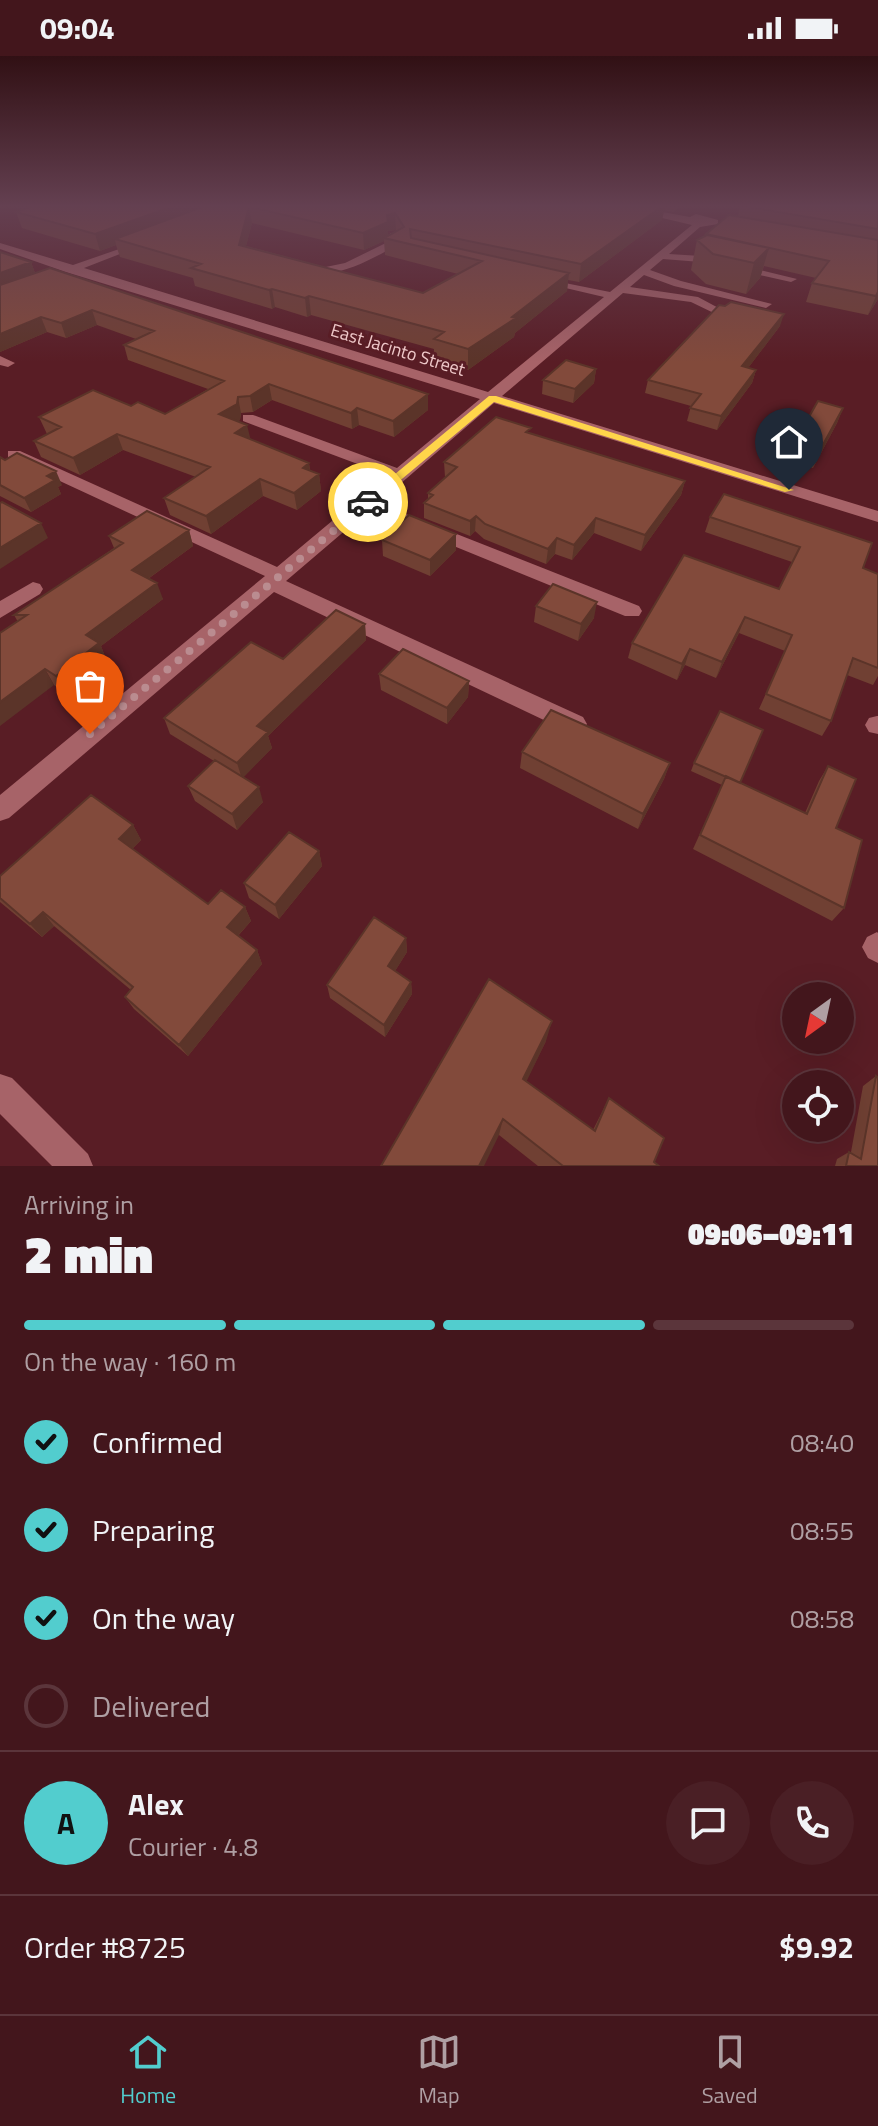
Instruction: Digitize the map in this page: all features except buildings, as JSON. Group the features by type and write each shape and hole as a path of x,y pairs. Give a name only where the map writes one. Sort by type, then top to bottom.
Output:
{"street":[{"name":"East Jacinto Street","path":"41,259 878,517"},
{"path":"59,274 99,259"},
{"path":"321,269 347,266 362,259"},
{"path":"0,810 656,259"},
{"path":"698,259 791,279"},
{"path":"642,271 678,284 766,304"},
{"path":"536,278 614,292 694,299 720,312"},
{"path":"248,418 401,475"},
{"path":"14,454 592,733"},
{"path":"365,504 632,611"},
{"path":"0,611 33,589"},
{"path":"0,1090 76,1166"}],"way so far":[{"path":"90,734 368,502"}],"route":[{"path":"368,502 492,398 789,490"}]}
